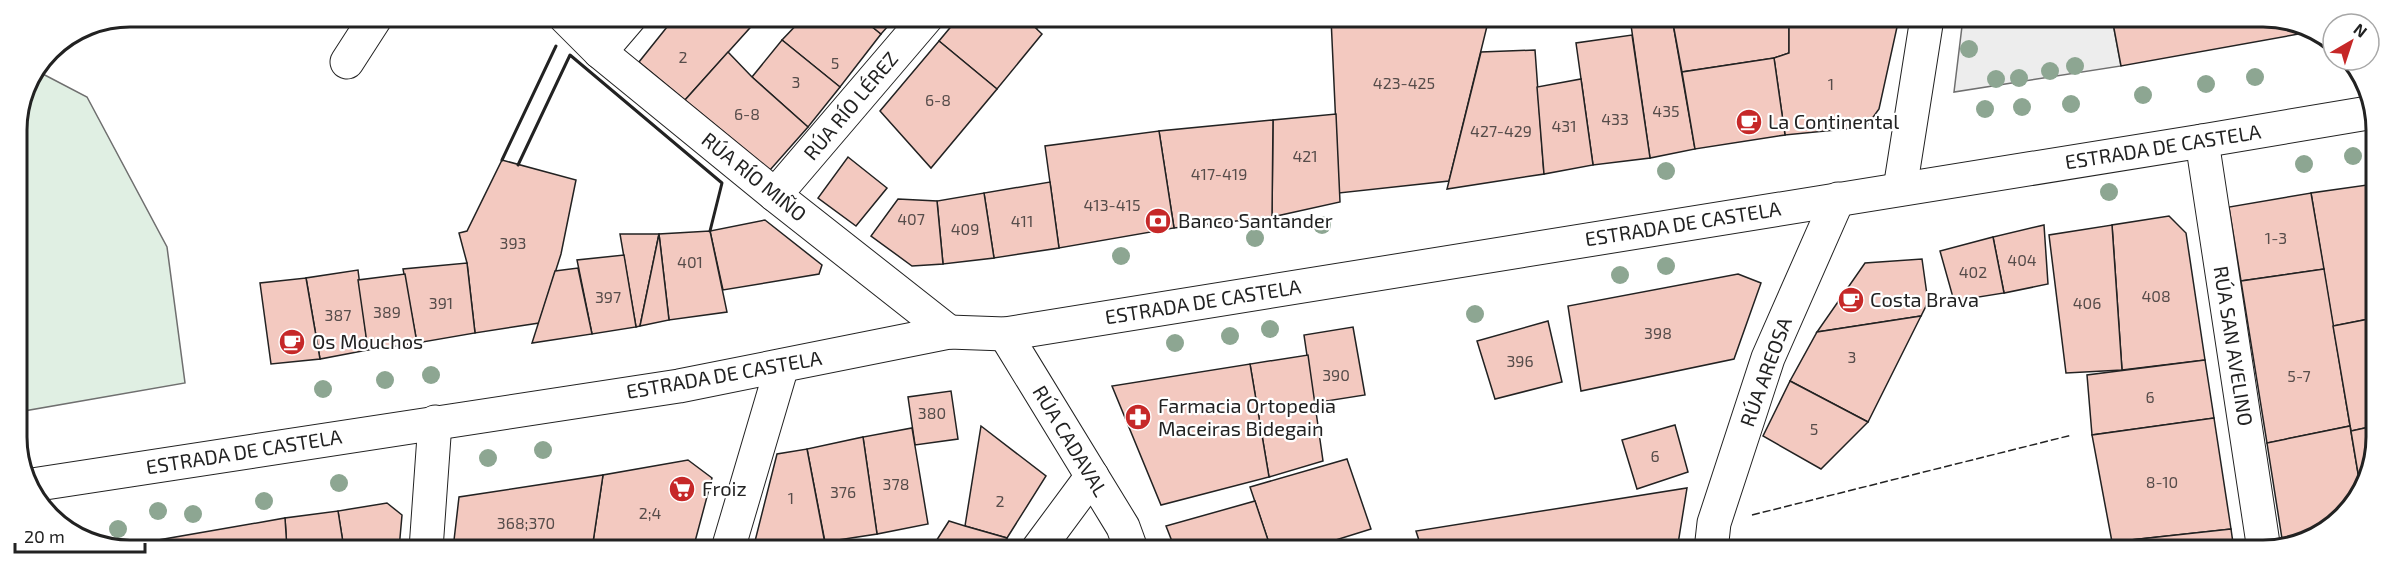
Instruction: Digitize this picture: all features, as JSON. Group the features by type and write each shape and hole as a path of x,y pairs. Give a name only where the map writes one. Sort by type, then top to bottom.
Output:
{"street":[{"path":"347,62 370,27"},
{"name":"RÚA RÍO MIÑO","path":"575,27 600,52 949,332"},
{"path":"600,52 621,27"},
{"name":"RÚA RÍO LÉREZ","path":"776,195 919,27"},
{"path":"1900,189 1926,27"},
{"name":"ESTRADA DE CASTELA","path":"38,484 679,386 949,332 1005,334 2364,114"},
{"name":"RÚA SAN AVELINO","path":"2202,141 2262,540"},
{"name":"RÚA AREOSA","path":"1712,540 1714,523 1768,358 1838,199"},
{"name":"RÚA CADAVAL","path":"1005,334 1123,527 1128,540"},
{"path":"731,540 782,366"},
{"path":"427,540 435,422"},
{"path":"1045,540 1092,476"}],"green space":[{"path":"44,74 87,97 167,247 185,383 27,410 27,123 30,103"}],"shaded area":[{"path":"1962,27 2114,27 2121,66 1954,92"}],"building":[{"path":"667,27 751,27 685,100 639,62"},
{"path":"794,27 872,27 881,34 840,87 782,40"},
{"path":"872,27 887,27 881,34"},
{"path":"951,27 1035,27 1042,34 997,89 939,41"},
{"path":"1331,27 1487,27 1449,181 1339,193"},
{"path":"1631,27 1674,27 1695,149 1650,158"},
{"path":"1674,27 1789,27 1789,53 1774,58 1682,72"},
{"path":"1789,27 1897,27 1879,109 1866,127 1785,135 1774,58 1789,53"},
{"path":"2114,27 2263,27 2300,34 2121,66"},
{"path":"1632,35 1650,158 1593,165 1576,43"},
{"path":"782,40 840,87 808,127 752,77"},
{"path":"939,41 997,89 931,168 880,111"},
{"path":"1535,50 1544,174 1447,189 1481,52"},
{"path":"728,52 752,77 808,127 770,170 685,100"},
{"path":"1774,58 1785,135 1695,149 1682,72"},
{"path":"1581,79 1593,165 1544,174 1537,87"},
{"path":"1336,114 1340,202 1272,217 1273,120"},
{"path":"1273,120 1272,217 1174,228 1159,131"},
{"path":"1159,131 1174,228 1059,248 1045,146"},
{"path":"848,157 887,188 856,226 818,198"},
{"path":"502,160 576,180 561,254 539,323 475,333 467,263 459,233 467,231"},
{"path":"1050,182 1059,248 994,258 984,193"},
{"path":"2366,185 2366,320 2333,326 2311,193"},
{"path":"984,193 994,258 943,264 937,201"},
{"path":"2311,193 2324,269 2241,281 2229,207"},
{"path":"898,199 937,201 943,264 912,266 871,236"},
{"path":"2169,216 2186,233 2205,360 2122,370 2112,225"},
{"path":"765,220 822,265 819,274 723,290 710,231"},
{"path":"2044,225 2048,284 2004,293 1993,237"},
{"path":"2112,225 2122,370 2066,373 2049,235"},
{"path":"710,231 727,312 669,320 659,234"},
{"path":"620,234 659,234 640,326 636,327"},
{"path":"659,234 669,320 640,326"},
{"path":"1993,237 2004,293 1954,301 1940,251"},
{"path":"624,255 636,327 592,334 577,260"},
{"path":"1922,259 1928,302 1921,316 1817,332 1865,263"},
{"path":"467,263 475,333 417,343 403,269"},
{"path":"578,268 592,334 532,343 555,271"},
{"path":"2324,269 2350,426 2267,443 2241,281"},
{"path":"358,270 368,350 320,359 306,278"},
{"path":"405,274 417,343 368,350 358,280"},
{"path":"1738,274 1761,283 1734,359 1581,391 1568,306"},
{"path":"306,278 320,359 271,364 260,283"},
{"path":"1921,316 1868,422 1790,381 1817,332"},
{"path":"2366,320 2366,428 2351,431 2333,326"},
{"path":"1548,321 1562,382 1495,399 1477,341"},
{"path":"1353,327 1365,395 1314,403 1304,335"},
{"path":"1308,355 1323,461 1269,477 1250,364"},
{"path":"2205,360 2214,418 2092,435 2087,375"},
{"path":"1250,364 1269,477 1161,505 1112,386"},
{"path":"1790,381 1868,422 1821,469 1763,436"},
{"path":"951,391 958,439 915,445 908,397"},
{"path":"2214,418 2231,529 2112,540 2092,435"},
{"path":"1675,425 1688,472 1637,489 1622,440"},
{"path":"981,426 1046,476 1007,538 965,526"},
{"path":"2350,426 2358,476 2345,500 2331,515 2303,532 2282,538 2267,443"},
{"path":"912,428 928,524 877,534 863,437"},
{"path":"2366,428 2364,457 2358,475 2351,431"},
{"path":"863,437 877,534 825,540 807,449"},
{"path":"807,449 824,540 755,540 777,454"},
{"path":"1347,459 1371,529 1336,540 1268,540 1250,487"},
{"path":"688,460 712,478 695,540 593,540 603,475"},
{"path":"603,475 593,540 454,540 459,497"},
{"path":"1687,488 1679,540 1419,540 1416,531"},
{"path":"1255,501 1268,540 1171,540 1166,526"},
{"path":"387,503 402,515 400,540 343,540 338,511"},
{"path":"338,511 343,540 286,540 285,518"},
{"path":"285,518 286,540 158,540"},
{"path":"949,521 1007,538 1006,540 937,540"},
{"path":"2231,529 2233,540 2130,540"}],"fence":[{"path":"1752,515 2072,435"}],"wall":[{"path":"502,160 556,46"},
{"path":"518,165 570,55 722,183 710,231"}],"place":[{"name":"La Continental","path":"1749,122"},
{"name":"Banco Santander","path":"1158,221"},
{"name":"Costa Brava","path":"1851,300"},
{"name":"Os Mouchos","path":"292,342"},
{"name":"Farmacia Ortopedia Maceiras Bidegain","path":"1138,417"},
{"name":"Froiz","path":"682,489"}]}
